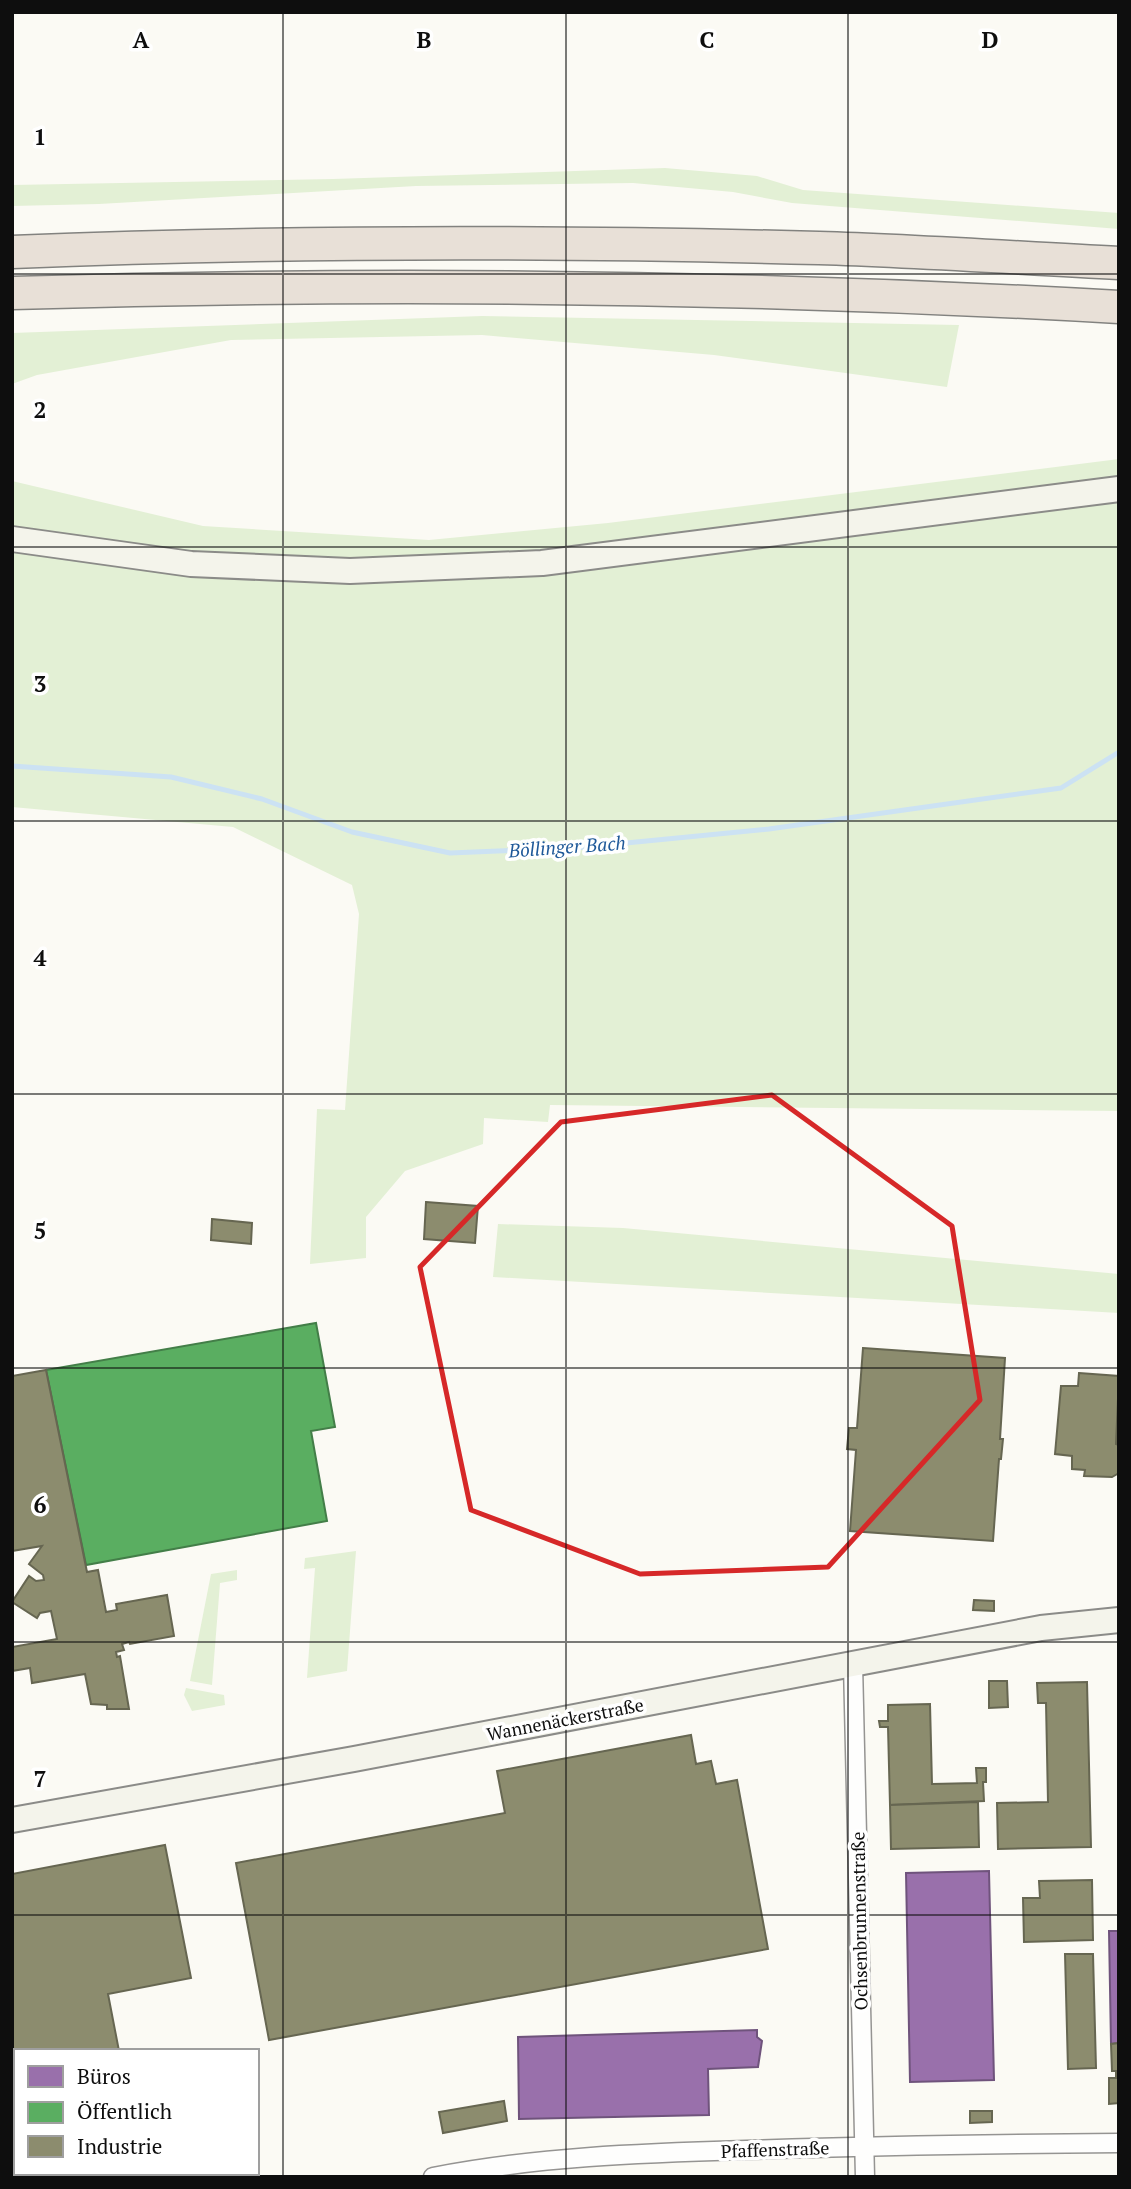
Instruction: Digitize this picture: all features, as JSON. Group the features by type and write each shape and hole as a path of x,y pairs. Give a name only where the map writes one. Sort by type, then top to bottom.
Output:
{"highway":[{"path":"12,252 259,244 580,244 820,248 1119,263"},
{"path":"12,293 302,287 574,287 884,295 1119,307"}],"street":[{"path":"12,539 218,566 350,571 542,564 1119,489"},
{"name":"Wannenäckerstraße","path":"12,1820 354,1759 1041,1628 1119,1620"},
{"name":"Ochsenbrunnenstraße","path":"853,1664 865,2177"},
{"name":"Pfaffenstraße","path":"433,2177 478,2168 647,2153 1119,2143"}],"highlighted area":[{"path":"772,1095 952,1226 980,1400 828,1567 640,1574 471,1510 420,1267 561,1122"}],"green space":[{"path":"665,168 757,176 803,190 1119,213 1119,229 792,203 733,192 633,183 416,186 99,204 12,206 12,185 333,179"},
{"path":"482,316 959,325 947,387 714,355 482,335 231,340 37,375 12,384 12,333"},
{"path":"1119,459 1119,1111 550,1105 548,1122 484,1118 483,1144 405,1171 366,1217 366,1258 310,1264 317,1109 345,1110 359,914 352,885 233,827 12,807 12,481 203,526 429,540 608,523"},
{"path":"498,1224 623,1228 1119,1274 1119,1313 493,1277"},
{"path":"356,1551 347,1671 307,1678 315,1568 304,1569 305,1558"},
{"path":"237,1570 237,1580 220,1583 212,1685 190,1681 211,1574"},
{"path":"186,1688 224,1695 225,1705 192,1711 184,1695"}],"building: Büros":[{"path":"989,1871 994,2080 910,2082 906,1873"},
{"path":"1109,1931 1119,1931 1119,2043 1111,2044"},
{"path":"757,2030 757,2037 762,2041 758,2067 708,2069 709,2115 519,2119 518,2037"}],"building: Öffentlich":[{"path":"316,1323 335,1427 311,1431 327,1521 86,1565 46,1370"}],"building: Industrie":[{"path":"426,1202 478,1206 475,1243 424,1239"},
{"path":"212,1219 252,1223 251,1244 211,1240"},
{"path":"863,1348 1005,1358 1000,1439 1003,1439 993,1541 850,1531 856,1450 847,1449 849,1428 857,1428"},
{"path":"46,1370 87,1572 98,1570 106,1612 117,1610 116,1604 167,1595 174,1636 130,1644 129,1642 122,1644 124,1650 116,1652 117,1657 120,1656 129,1709 107,1709 107,1705 91,1704 85,1674 32,1683 30,1668 12,1671 12,1647 57,1639 51,1611 40,1613 37,1618 12,1602 29,1576 36,1581 44,1580 43,1575 29,1564 42,1546 12,1551 12,1376"},
{"path":"1079,1373 1119,1376 1116,1444 1119,1445 1119,1473 1112,1477 1084,1476 1085,1470 1072,1469 1072,1456 1055,1454 1061,1386 1078,1386"},
{"path":"974,1600 994,1601 994,1611 973,1610"},
{"path":"989,1681 1007,1681 1008,1707 989,1708"},
{"path":"1087,1682 1091,1847 998,1849 997,1803 1048,1802 1046,1703 1038,1703 1037,1683"},
{"path":"930,1704 932,1784 977,1783 976,1768 986,1768 986,1782 983,1782 984,1801 890,1805 888,1727 880,1727 879,1721 888,1721 888,1705"},
{"path":"691,1735 696,1764 711,1761 716,1784 737,1780 768,1949 269,2040 236,1863 505,1813 497,1771"},
{"path":"978,1802 979,1847 891,1849 890,1805"},
{"path":"165,1845 191,1978 108,1994 119,2049 14,2049 14,2175 178,2177 12,2177 12,1874"},
{"path":"1092,1880 1093,1940 1024,1942 1023,1898 1040,1898 1039,1881"},
{"path":"1065,1954 1093,1954 1096,2068 1068,2069"},
{"path":"1119,2043 1119,2074 1116,2074 1116,2071 1112,2071 1111,2044"},
{"path":"1116,2074 1119,2074 1119,2103 1109,2104 1109,2078 1116,2078"},
{"path":"504,2101 507,2121 443,2133 439,2112"},
{"path":"970,2111 992,2111 992,2122 970,2123"}],"waterway":[{"name":"Böllinger Bach","path":"12,766 171,777 262,799 352,832 450,853 575,848 769,829 1061,788 1119,752"}]}
